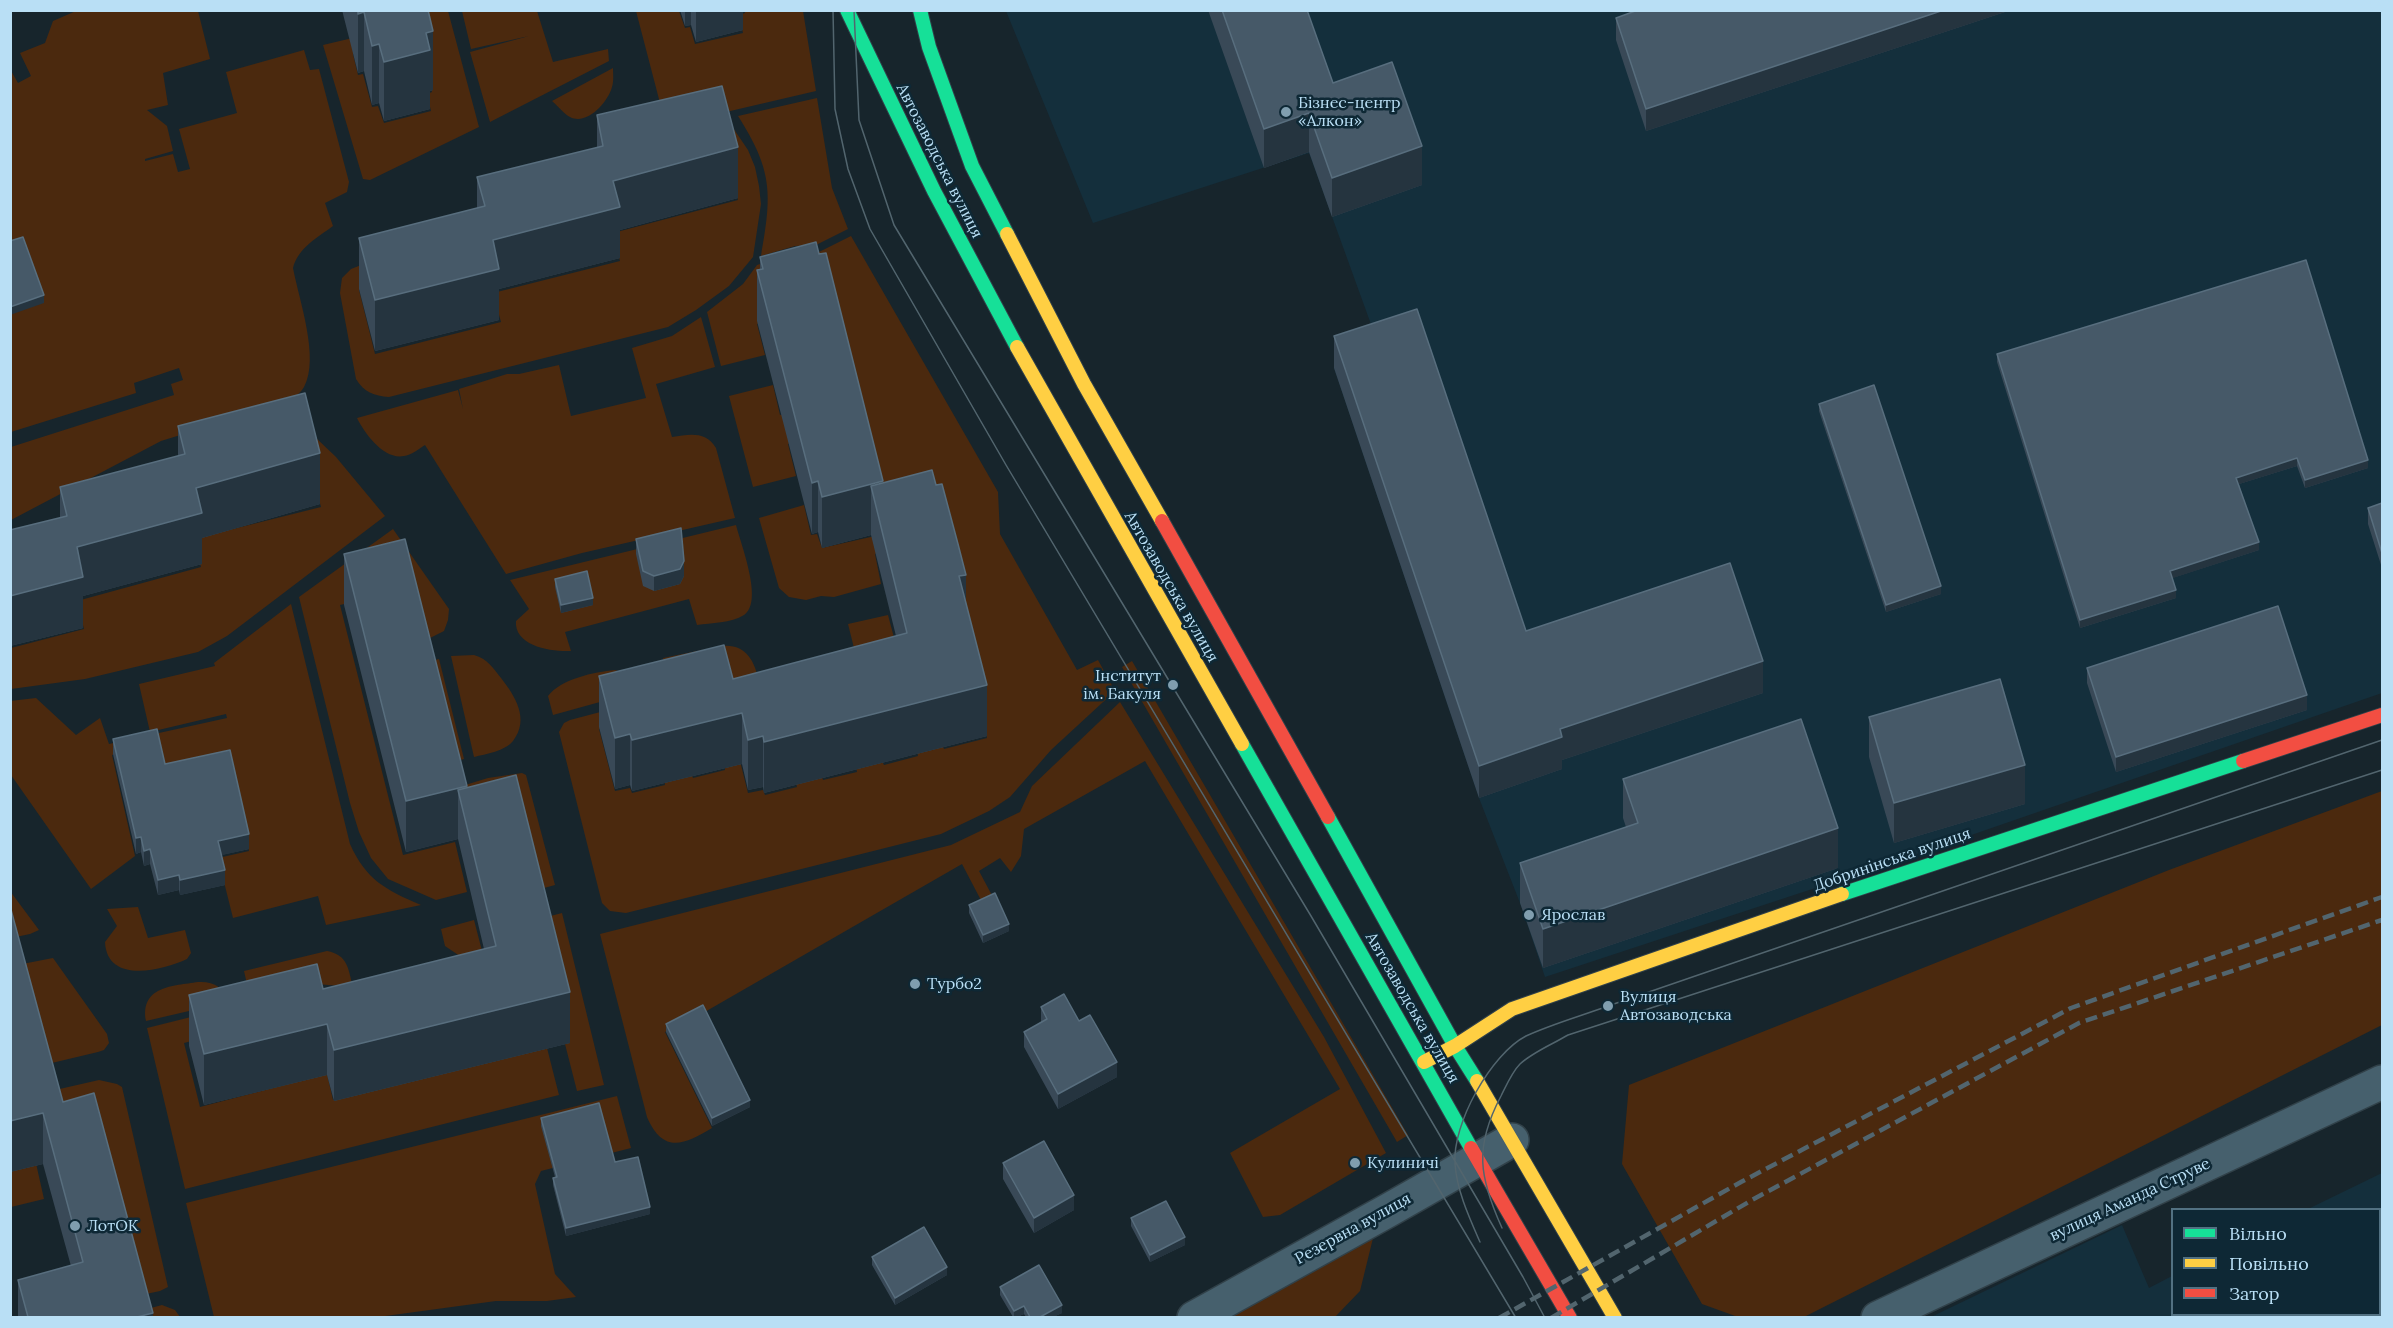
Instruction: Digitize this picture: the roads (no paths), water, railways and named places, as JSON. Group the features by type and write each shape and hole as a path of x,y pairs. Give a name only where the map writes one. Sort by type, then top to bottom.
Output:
{"main road":[{"name":"Автозаводська вулиця","path":"847,10 934,191 1047,403 1424,1062 1480,1165 1570,1317"},
{"name":"Автозаводська вулиця","path":"920,10 929,47 972,166 1084,384 1386,919 1455,1046 1615,1317"},
{"name":"Добринінська вулиця","path":"1424,1062 1455,1046 1512,1009 1883,879 2382,715"}],"street":[{"name":"вулиця Аманда Струве","path":"1878,1317 2382,1082"},
{"name":"Резервна вулиця","path":"1194,1317 1377,1217 1480,1165 1512,1140"}],"tram line":[{"path":"833,10 835,109 848,169 870,229 1006,465 1516,1318"},
{"path":"854,10 859,120 894,225 1311,916 1545,1318"},
{"path":"1480,1242 1458,1184 1455,1164 1460,1130 1476,1092 1487,1074 1513,1045 1526,1036 2382,740"},
{"path":"1502,1228 1484,1177 1483,1147 1492,1114 1517,1067 1531,1056 1568,1035 2382,770"}],"railway":[{"path":"1499,1318 1741,1182 2071,1008 2382,897"},
{"path":"1551,1318 1752,1200 2079,1023 2382,920"}],"place":[{"name":"Бізнес-центр «Алкон»","path":"1286,112"},
{"name":"Інститут ім. Бакуля","path":"1173,685"},
{"name":"Ярослав","path":"1529,915"},
{"name":"Турбо2","path":"915,984"},
{"name":"Вулиця Автозаводська","path":"1608,1006"},
{"name":"Кулиничі","path":"1355,1163"},
{"name":"ЛотОК","path":"75,1226"}]}
